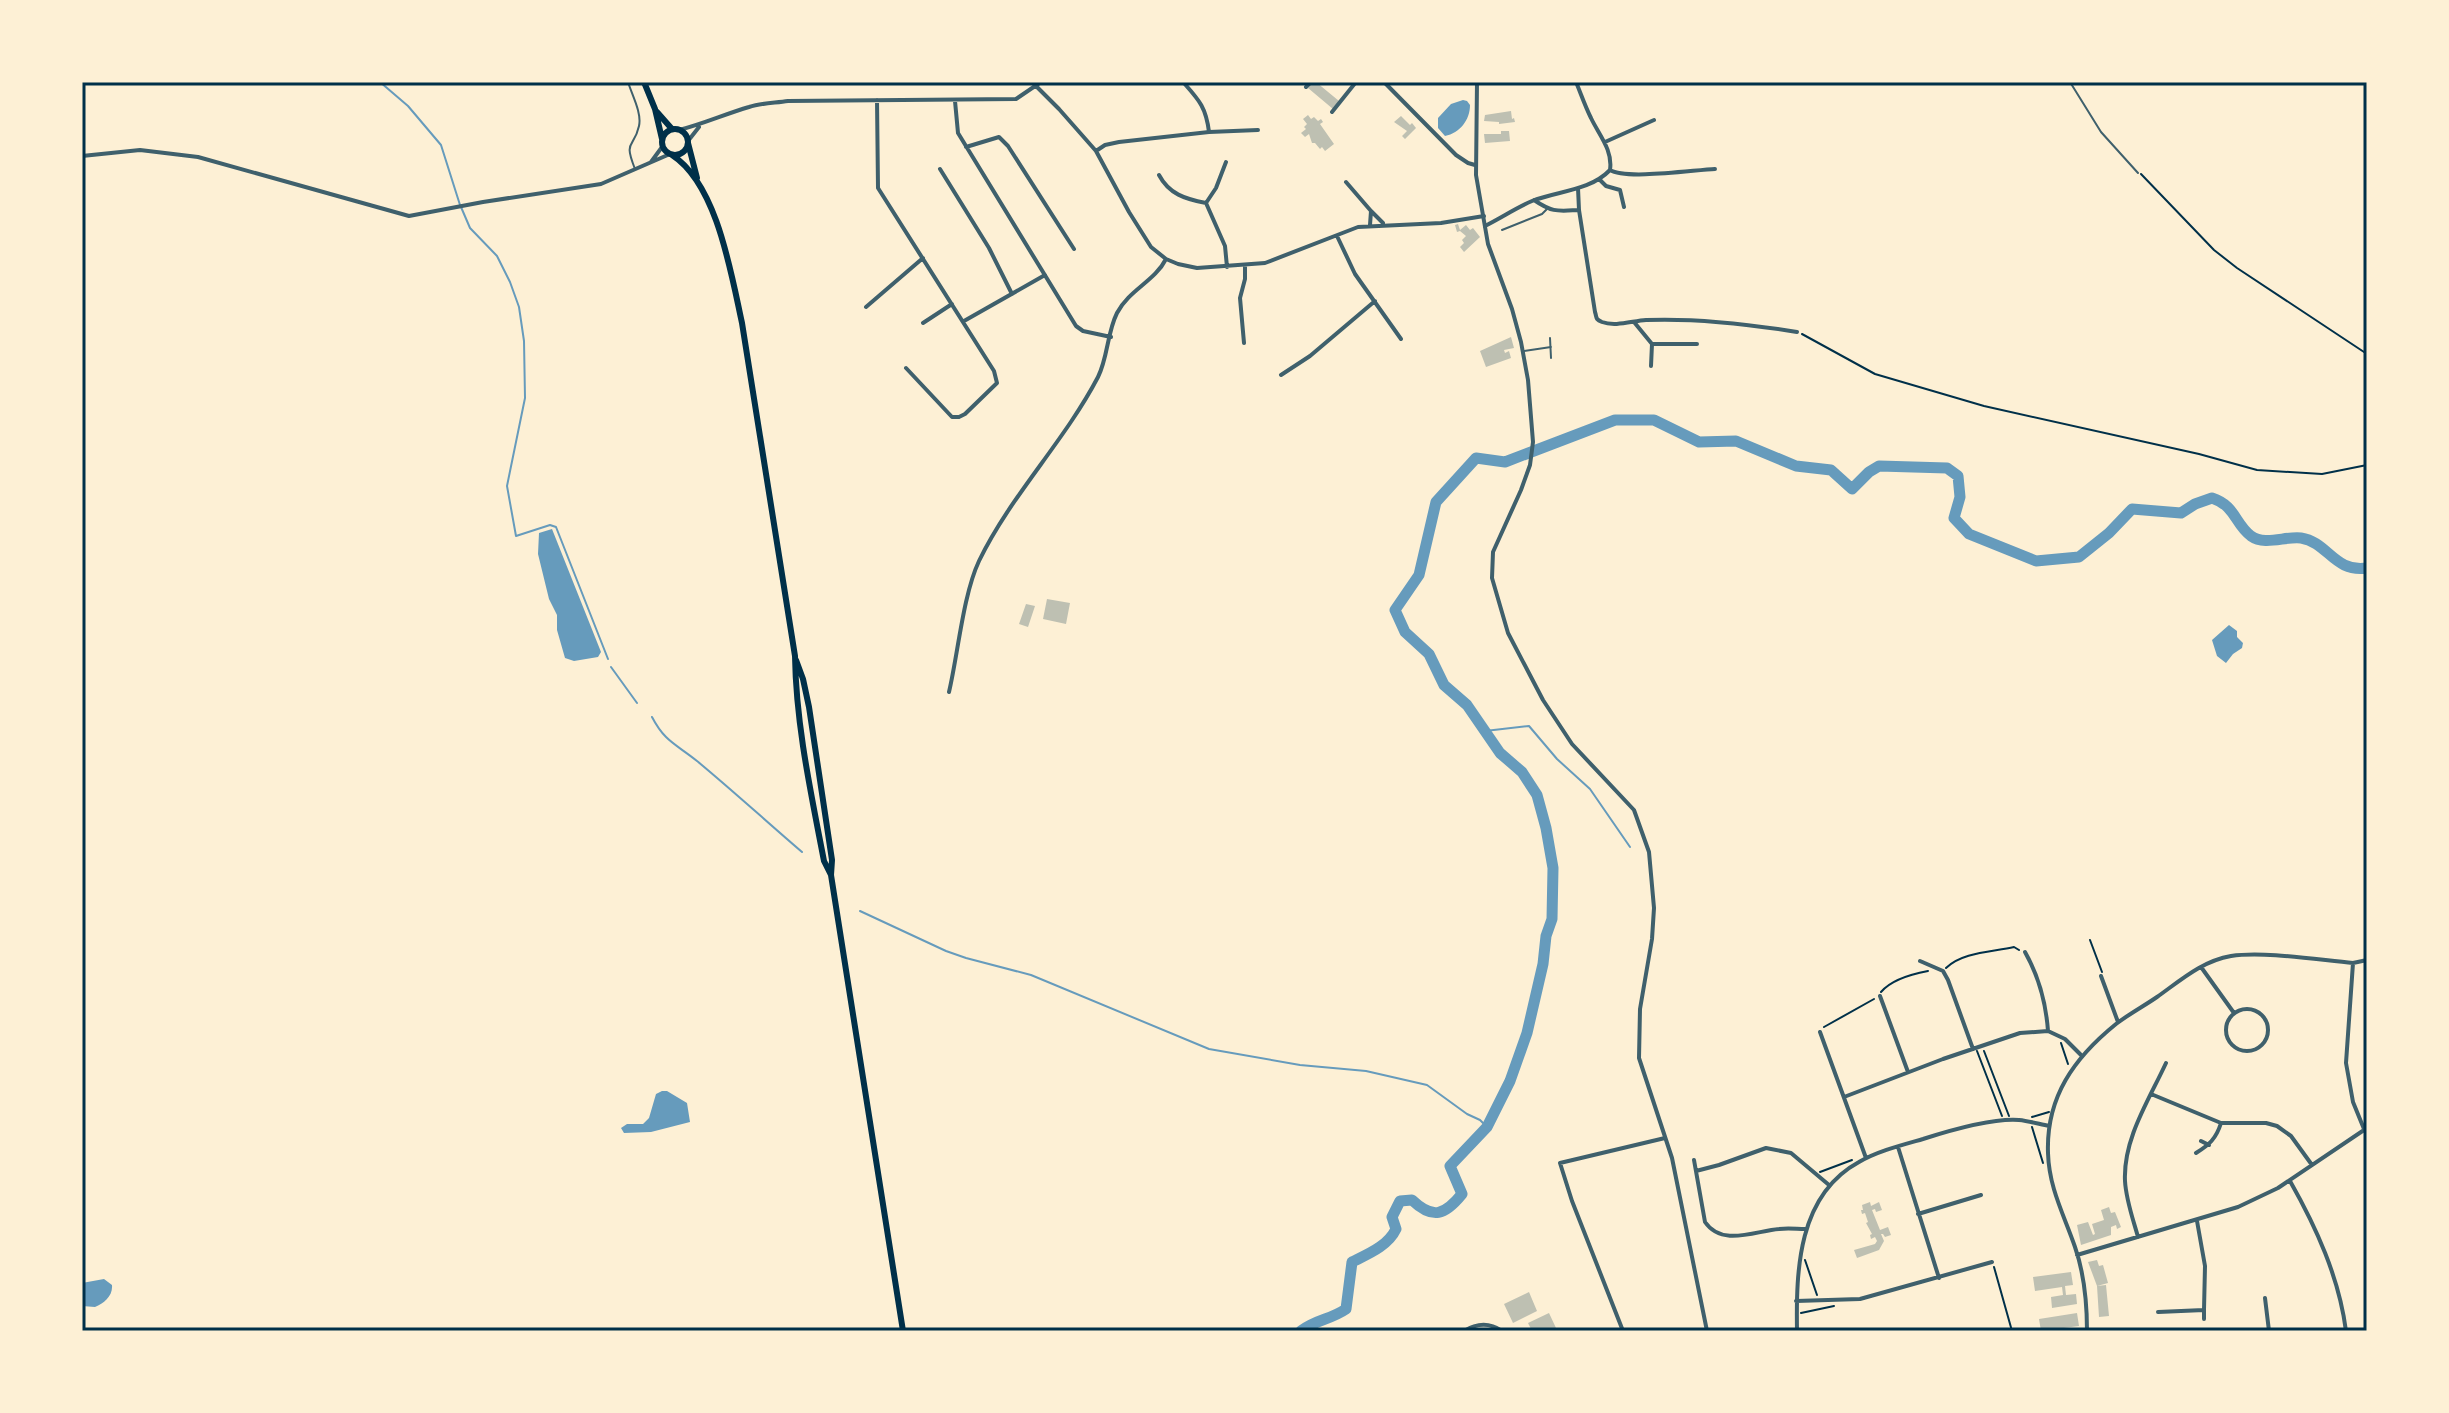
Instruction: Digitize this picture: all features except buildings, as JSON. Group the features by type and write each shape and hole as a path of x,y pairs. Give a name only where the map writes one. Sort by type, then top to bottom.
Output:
{"highway":[{"path":"644,82 655,109 662,143 698,180"},
{"path":"655,109 675,129 685,134 698,180 719,234 742,323 795,656 802,741 824,861 831,875"},
{"path":"662,143 665,133 675,129"},
{"path":"671,155 684,152 688,142"},
{"path":"795,656 803,679 821,774 832,860 831,875 903,1331"}],"street":[{"path":"675,129 701,125 753,106 788,101 1016,99 1033,84 1041,82"},
{"path":"1183,82 1202,104 1209,132"},
{"path":"1306,87 1311,82"},
{"path":"1332,112 1356,82"},
{"path":"1384,82 1456,155 1475,165"},
{"path":"1477,82 1475,165 1490,252 1512,309 1523,351 1533,446 1521,490 1493,552 1492,578 1508,633 1543,700 1572,744 1629,803 1645,840 1652,868 1654,908 1640,1009 1639,1058 1676,1175 1707,1331"},
{"path":"1576,82 1605,142 1610,170"},
{"path":"1033,84 1096,151 1139,231 1151,247 1166,259 1197,268 1245,266 1272,261 1370,225 1485,221 1534,200 1578,188 1599,179 1610,170"},
{"path":"877,100 878,188 964,321 994,371 997,383 965,414 952,417 906,368"},
{"path":"955,101 958,133 1079,329 1111,337"},
{"path":"1605,142 1654,120"},
{"path":"688,142 701,125"},
{"path":"1096,151 1109,143 1258,130"},
{"path":"966,147 999,137 1008,146 1074,249"},
{"path":"649,164 662,143"},
{"path":"82,156 140,150 198,157 409,216 585,188 617,179 671,155"},
{"path":"1206,203 1216,188 1226,162"},
{"path":"940,169 989,248 1012,294"},
{"path":"1610,170 1616,174 1631,174 1715,169"},
{"path":"1159,175 1172,192 1206,203"},
{"path":"1599,179 1606,186 1620,190 1624,207"},
{"path":"1346,182 1385,225"},
{"path":"1578,188 1597,318 1609,323 1643,320 1746,324 1797,332"},
{"path":"1534,200 1547,209 1559,212 1579,210"},
{"path":"1206,203 1225,246 1227,267"},
{"path":"1370,225 1371,211"},
{"path":"1337,236 1355,274 1401,339"},
{"path":"866,307 923,258"},
{"path":"949,692 969,589 978,564 1020,492 1091,389 1105,361 1115,317 1121,307 1162,267 1166,259"},
{"path":"1244,343 1240,298 1245,266"},
{"path":"964,321 1045,275"},
{"path":"1281,375 1310,356 1375,301"},
{"path":"923,323 952,304"},
{"path":"1634,322 1652,344 1651,366"},
{"path":"1652,344 1697,344"},
{"path":"2025,952 2047,1010 2048,1031"},
{"path":"2087,1331 2086,1303 2077,1255 2056,1201 2048,1167 2049,1126 2058,1093 2070,1070 2118,1022 2201,967 2224,958 2247,955 2353,963 2367,960"},
{"path":"1920,961 1943,971 1975,1049"},
{"path":"2077,1255 2238,1207 2290,1180 2366,1129 2353,1102 2346,1063 2353,963"},
{"path":"2201,967 2234,1013"},
{"path":"2101,976 2118,1022"},
{"path":"1880,996 1908,1072"},
{"path":"2247,1009 2265,1020 2268,1033 2261,1045 2242,1050 2231,1043 2226,1031 2234,1013 2247,1009"},
{"path":"1844,1097 2020,1033 2048,1031 2058,1035 2082,1056"},
{"path":"1820,1032 1865,1156"},
{"path":"2138,1237 2127,1196 2126,1159 2132,1135 2166,1063"},
{"path":"2151,1094 2221,1123 2266,1123 2277,1126 2291,1136 2312,1165"},
{"path":"1797,1331 1796,1301 1805,1229 1813,1209 1829,1185 1851,1166 1865,1156 1952,1130 2011,1120 2049,1126"},
{"path":"2196,1153 2217,1136 2221,1123"},
{"path":"1623,1331 1581,1227 1560,1163 1665,1138"},
{"path":"2201,1141 2209,1145"},
{"path":"1898,1147 1939,1278"},
{"path":"1696,1171 1766,1148 1791,1153 1829,1185"},
{"path":"1694,1160 1705,1222 1710,1229 1722,1235 1741,1236 1778,1229 1805,1229"},
{"path":"2290,1180 2326,1254 2346,1331"},
{"path":"1918,1214 1981,1195"},
{"path":"2197,1221 2205,1266 2204,1319"},
{"path":"1796,1301 1842,1301 1878,1295 1992,1262"},
{"path":"2265,1298 2269,1331"},
{"path":"2158,1312 2204,1310"},
{"path":"1464,1331 1482,1324 1502,1331"}],"lane":[{"path":"628,82 639,115 639,127 630,144 629,154 635,170"},
{"path":"2070,82 2101,132 2138,173"},
{"path":"1502,230 1542,214 1547,209"},
{"path":"1550,338 1551,358"},
{"path":"1523,351 1551,347"}],"path":[{"path":"2138,173 2214,250 2367,354"},
{"path":"1797,332 1875,374 1984,406 2257,470 2322,474 2367,465"},
{"path":"2090,940 2101,976"},
{"path":"1943,971 1954,960 2014,947 2025,952"},
{"path":"1820,1032 1843,1015 1880,996 1882,989 1889,984 1912,974 1929,971 1930,966"},
{"path":"2058,1035 2070,1070"},
{"path":"1983,1046 2011,1120"},
{"path":"1975,1049 2003,1121"},
{"path":"2019,1120 2053,1110"},
{"path":"2031,1122 2044,1167 2048,1167"},
{"path":"1816,1174 1865,1156"},
{"path":"1802,1251 1819,1302"},
{"path":"1992,1262 2012,1331"},
{"path":"1797,1314 1842,1301"}],"water":[{"path":"1463,100 1470,105 1466,121 1460,129 1445,136 1438,128 1438,118 1451,104"},
{"path":"552,529 601,652 598,657 574,661 565,658 557,630 557,615 549,599 538,554 539,533"},
{"path":"2229,625 2237,631 2237,637 2243,643 2242,648 2226,663 2217,656 2212,640"},
{"path":"662,1091 687,1103 690,1122 651,1132 624,1133 621,1128 627,1124 643,1124 649,1118 656,1094"},
{"path":"104,1279 112,1285 107,1299 95,1307 82,1306 82,1283"}],"waterway":[{"path":"380,82 408,106 441,145 460,205"},
{"path":"461,207 470,228 497,256 519,307 524,341 525,398 507,486 516,536 550,525 556,527 608,659"},
{"path":"1301,1331 1346,1309 1352,1262 1377,1249 1392,1235 1396,1229 1392,1217 1400,1201 1412,1200 1426,1210 1438,1212 1450,1207 1462,1194 1450,1166 1487,1127 1510,1081 1527,1033 1543,964 1546,936 1552,919 1553,868 1537,795 1522,772 1500,753 1467,705 1444,685 1429,654 1405,632 1395,610 1419,575 1436,502 1476,458 1505,462 1615,420 1654,420 1699,442 1736,441 1796,466 1831,470 1852,489 1879,466 1947,468 1958,476 1960,497 1954,518 1969,534 2036,561 2079,557 2132,509 2181,513 2212,498 2226,505 2245,531 2257,539 2301,538 2318,545 2347,566 2367,568"},
{"path":"611,667 637,703"},
{"path":"652,717 666,737 802,852"},
{"path":"1485,731 1529,726 1557,759 1590,789 1630,847"},
{"path":"860,911 946,951 1031,975 1209,1049 1300,1065 1366,1071 1427,1085 1487,1127"}]}
